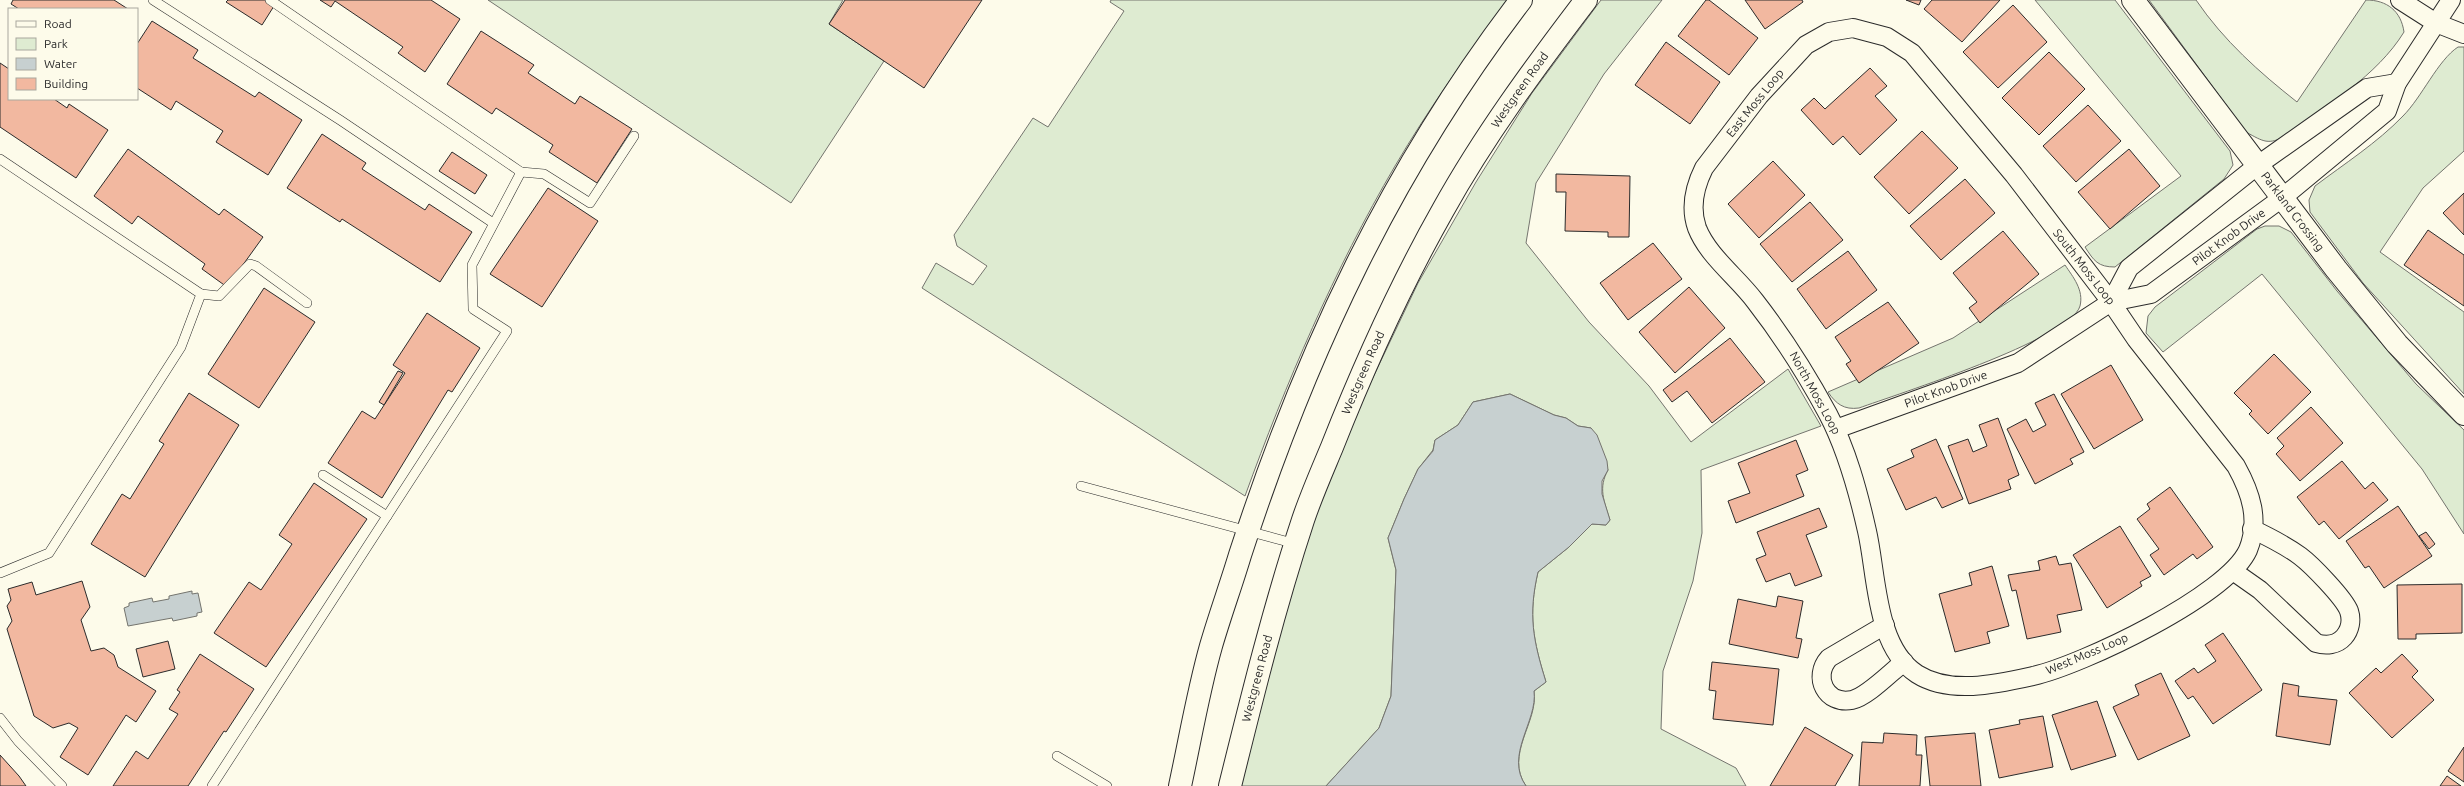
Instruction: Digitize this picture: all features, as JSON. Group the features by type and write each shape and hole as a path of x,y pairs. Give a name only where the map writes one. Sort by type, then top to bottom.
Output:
{"street":[{"path":"1180,786 1211,647 1248,531 1305,375 1354,268 1399,183 1426,139 1501,26 1521,0"},
{"name":"Westgreen Road","path":"1230,786 1260,660 1296,544 1353,394 1400,291 1443,209 1543,56 1586,0"},
{"name":"Parkland Crossing","path":"2133,0 2282,198 2397,344 2464,414"},
{"path":"2400,0 2436,23 2464,34"},
{"name":"Pilot Knob Drive","path":"1836,429 2018,363 2112,302 2150,294 2282,198 2387,111 2398,83 2451,0"},
{"name":"East Moss Loop","path":"1694,212 1694,193 1704,168 1759,96 1806,45 1828,32 1853,28"},
{"name":"South Moss Loop","path":"1853,28 1887,37 1912,53 2014,175 2112,302 2136,339 2236,466 2248,488 2254,510 2248,550"},
{"path":"2112,302 2129,268 2258,165 2367,88 2398,83"},
{"name":"North Moss Loop","path":"1694,212 1697,228 1704,240 1753,298 1788,344 1836,429 1854,479 1868,532 1878,594 1885,625 1892,644"},
{"path":"2233,571 2260,590 2311,641 2321,644 2331,644 2340,640 2347,632 2350,622 2349,610 2326,581 2302,557 2273,539 2252,529"},
{"name":"West Moss Loop","path":"1892,644 1904,662 1916,673 1932,681 1948,685 1978,685 2035,676 2084,657 2138,632 2193,602 2218,586 2233,571 2248,550"},
{"path":"1885,625 1829,658 1822,666 1820,674 1825,690 1841,700 1852,700 1861,697 1904,662"}],"lane":[{"path":"153,0 340,120 493,223"},
{"path":"270,0 521,172 544,174 590,202 634,136"},
{"path":"0,159 201,294 219,296 250,264 256,266 307,303"},
{"path":"212,786 507,331 473,309 472,265 521,172"},
{"path":"0,573 49,553 181,347 201,294"},
{"path":"324,475 387,516"},
{"path":"1081,486 1296,544"},
{"path":"0,718 18,741 62,786"},
{"path":"1057,756 1107,786"}],"green space":[{"path":"488,0 843,0 829,24 884,61 791,203"},
{"path":"1111,0 1507,0 1421,123 1373,205 1312,328 1277,411 1245,496 922,288 936,263 973,285 987,266 957,246 954,235 1033,118 1048,127 1124,11 1110,2"},
{"path":"1601,0 1662,0 1604,74 1536,183 1526,243 1589,322 1649,386 1691,442 1788,369 1821,426 1701,470 1702,533 1693,581 1663,671 1661,729 1736,768 1746,786 1526,786 1520,774 1520,750 1532,714 1534,691 1546,682 1533,627 1533,601 1538,572 1569,547 1592,524 1606,525 1610,520 1603,495 1603,483 1608,470 1591,428 1578,426 1566,418 1554,415 1510,394 1473,402 1458,425 1435,440 1433,450 1418,469 1388,538 1396,570 1391,696 1379,728 1326,786 1239,786 1249,735 1313,520 1366,392 1418,283 1476,182 1532,93"},
{"path":"2035,0 2115,0 2230,151 2233,165 2224,179 2115,267 2104,266 2097,262 2085,247 2181,176"},
{"path":"2149,0 2196,0 2230,42 2269,79 2297,102 2366,0 2380,2 2392,8 2400,18 2404,32 2393,48 2380,62 2350,89 2286,136 2275,141 2266,141 2246,132"},
{"path":"2458,47 2464,47 2464,151 2423,188 2380,252 2464,312 2464,394 2363,283 2310,212 2309,200 2315,186 2371,144 2403,116 2444,61"},
{"path":"2265,226 2279,226 2291,232 2337,291 2416,384 2464,430 2464,534 2422,469 2262,274 2163,352 2146,333 2148,316 2155,307 2257,229"},
{"path":"2065,265 2079,289 2081,300 2080,306 2069,319 2047,334 2016,349 1942,379 1859,408 1849,408 1837,403 1828,392 1953,338"}],"water":[{"path":"1510,394 1554,415 1566,418 1578,426 1591,428 1597,435 1607,461 1608,470 1602,481 1602,494 1610,520 1606,525 1592,524 1569,547 1538,572 1533,601 1533,627 1546,682 1534,691 1534,702 1520,750 1520,774 1526,786 1326,786 1379,728 1391,696 1396,570 1388,538 1418,469 1433,451 1435,440 1458,425 1473,402"},
{"path":"192,591 192,594 198,593 202,612 197,613 197,616 173,621 172,618 128,626 124,608 129,606 129,603 152,598 153,602 169,599 169,596"}],"building":[{"path":"13,0 114,0 126,8 17,8 11,4"},
{"path":"228,0 265,0 274,6 262,25 226,2"},
{"path":"320,0 431,0 460,19 425,72 398,53 403,47 335,1 331,7"},
{"path":"845,0 982,0 924,88 829,24"},
{"path":"1706,0 1709,0 1758,38 1729,75 1678,36"},
{"path":"1745,0 1802,0 1803,2 1765,29"},
{"path":"1906,0 1921,0 1919,5"},
{"path":"1932,0 2000,0 1962,42 1924,9"},
{"path":"2013,5 2047,42 1998,88 1963,52"},
{"path":"152,21 198,50 193,58 255,97 259,92 302,120 268,175 216,142 223,131 176,101 171,110 138,89 138,42"},
{"path":"481,31 534,65 528,73 575,104 580,96 632,129 597,183 549,152 553,145 496,108 492,114 447,84"},
{"path":"1666,42 1720,82 1690,124 1635,85"},
{"path":"2049,52 2085,89 2039,135 2002,98"},
{"path":"0,63 8,68 8,100 55,100 67,108 69,104 108,130 76,178 0,127"},
{"path":"1870,68 1887,86 1875,96 1897,120 1860,155 1843,136 1833,145 1801,110 1814,98 1825,109"},
{"path":"2088,105 2121,141 2076,182 2043,146"},
{"path":"1922,131 1958,168 1909,214 1874,177"},
{"path":"322,134 366,163 362,169 425,210 429,204 472,232 440,282 342,219 340,222 287,188"},
{"path":"128,149 219,215 224,209 263,237 227,287 202,269 205,264 138,216 132,224 94,196"},
{"path":"2129,149 2160,186 2110,229 2078,192"},
{"path":"452,152 487,175 475,194 439,171"},
{"path":"1773,161 1805,195 1759,238 1728,204"},
{"path":"1556,174 1630,176 1629,237 1608,237 1608,232 1565,231 1566,192 1556,192"},
{"path":"1965,179 1995,213 1941,260 1910,226"},
{"path":"548,188 598,221 542,307 490,274"},
{"path":"2464,193 2464,235 2443,213"},
{"path":"1810,202 1843,240 1792,282 1760,244"},
{"path":"2428,230 2464,255 2464,306 2404,265"},
{"path":"2003,231 2039,274 1980,323 1969,308 1977,302 1953,273"},
{"path":"1653,243 1682,279 1628,320 1600,283"},
{"path":"1848,251 1877,290 1826,329 1797,289"},
{"path":"1689,287 1725,328 1675,373 1639,332"},
{"path":"264,288 315,322 259,408 208,374"},
{"path":"1888,302 1919,343 1859,383 1846,364 1851,361 1835,337"},
{"path":"427,313 480,348 452,392 448,390 382,498 328,463 362,411 375,419 405,373 393,365"},
{"path":"1730,338 1765,382 1712,423 1687,391 1672,402 1663,390"},
{"path":"2274,354 2311,392 2268,434 2249,414 2252,411 2234,393"},
{"path":"2111,365 2143,420 2094,449 2061,394"},
{"path":"398,371 403,373 384,405 379,402"},
{"path":"189,393 239,425 145,577 91,544 122,494 130,499 164,444 159,441"},
{"path":"2054,394 2084,452 2070,459 2073,464 2035,484 2007,429 2026,419 2033,432 2046,425 2035,403"},
{"path":"2311,407 2343,443 2300,481 2276,454 2284,446 2277,438"},
{"path":"1998,418 2019,475 2008,480 2011,489 1969,504 1948,446 1968,439 1973,452 1987,446 1979,425"},
{"path":"1936,439 1963,499 1942,508 1936,497 1906,510 1887,469 1914,457 1911,450"},
{"path":"1796,440 1808,470 1796,475 1804,496 1736,523 1728,501 1750,493 1738,463"},
{"path":"2342,461 2365,489 2373,482 2388,500 2339,539 2324,521 2319,525 2297,497"},
{"path":"314,483 367,519 266,667 214,633 249,582 261,590 292,544 279,535"},
{"path":"2170,487 2213,547 2197,559 2193,554 2164,575 2150,555 2159,549 2137,519 2150,509 2147,504"},
{"path":"2398,506 2432,556 2384,588 2369,566 2365,568 2346,541"},
{"path":"1819,508 1827,527 1806,535 1822,576 1795,586 1790,573 1766,582 1756,559 1766,555 1757,532"},
{"path":"2120,526 2151,576 2140,582 2142,586 2107,608 2073,555"},
{"path":"2426,532 2435,544 2429,549 2419,536"},
{"path":"2056,556 2059,565 2071,563 2082,610 2057,615 2061,632 2027,639 2016,590 2012,591 2008,575 2040,570 2038,561"},
{"path":"1992,566 2009,626 1987,632 1990,643 1955,652 1939,594 1972,585 1969,573"},
{"path":"82,581 90,607 81,620 91,651 104,648 114,655 118,667 156,691 136,722 126,715 88,775 60,757 78,728 69,723 53,728 34,716 7,629 12,621 7,606 11,600 8,589 32,582 36,595"},
{"path":"2462,584 2462,633 2416,634 2416,639 2398,639 2397,585"},
{"path":"1778,596 1803,601 1796,638 1802,639 1798,658 1729,644 1738,599 1776,607"},
{"path":"2223,633 2262,690 2213,724 2193,696 2188,699 2175,681 2194,668 2198,673 2216,661 2205,645"},
{"path":"168,641 175,669 143,677 136,649"},
{"path":"200,654 254,689 226,732 224,731 188,786 113,786 136,751 148,759 178,714 169,709 180,692 177,690"},
{"path":"2402,654 2418,671 2412,677 2434,700 2392,738 2349,693 2376,668 2381,673"},
{"path":"1712,662 1779,669 1773,725 1713,719 1716,691 1709,690"},
{"path":"2161,673 2190,736 2138,760 2113,707 2139,695 2135,685"},
{"path":"2283,683 2299,686 2298,696 2337,700 2330,745 2276,736"},
{"path":"2097,701 2116,756 2071,770 2052,715"},
{"path":"2043,716 2053,767 1999,778 1989,730 2020,724 2019,720"},
{"path":"1805,727 1853,755 1835,786 1770,786"},
{"path":"1884,733 1917,735 1916,755 1922,755 1920,786 1859,786 1862,742 1883,743"},
{"path":"1975,733 1981,786 1930,786 1925,737"},
{"path":"2464,747 2464,782 2448,771"},
{"path":"0,755 19,776 26,786 0,786"},
{"path":"2447,776 2461,786 2440,786"}]}
